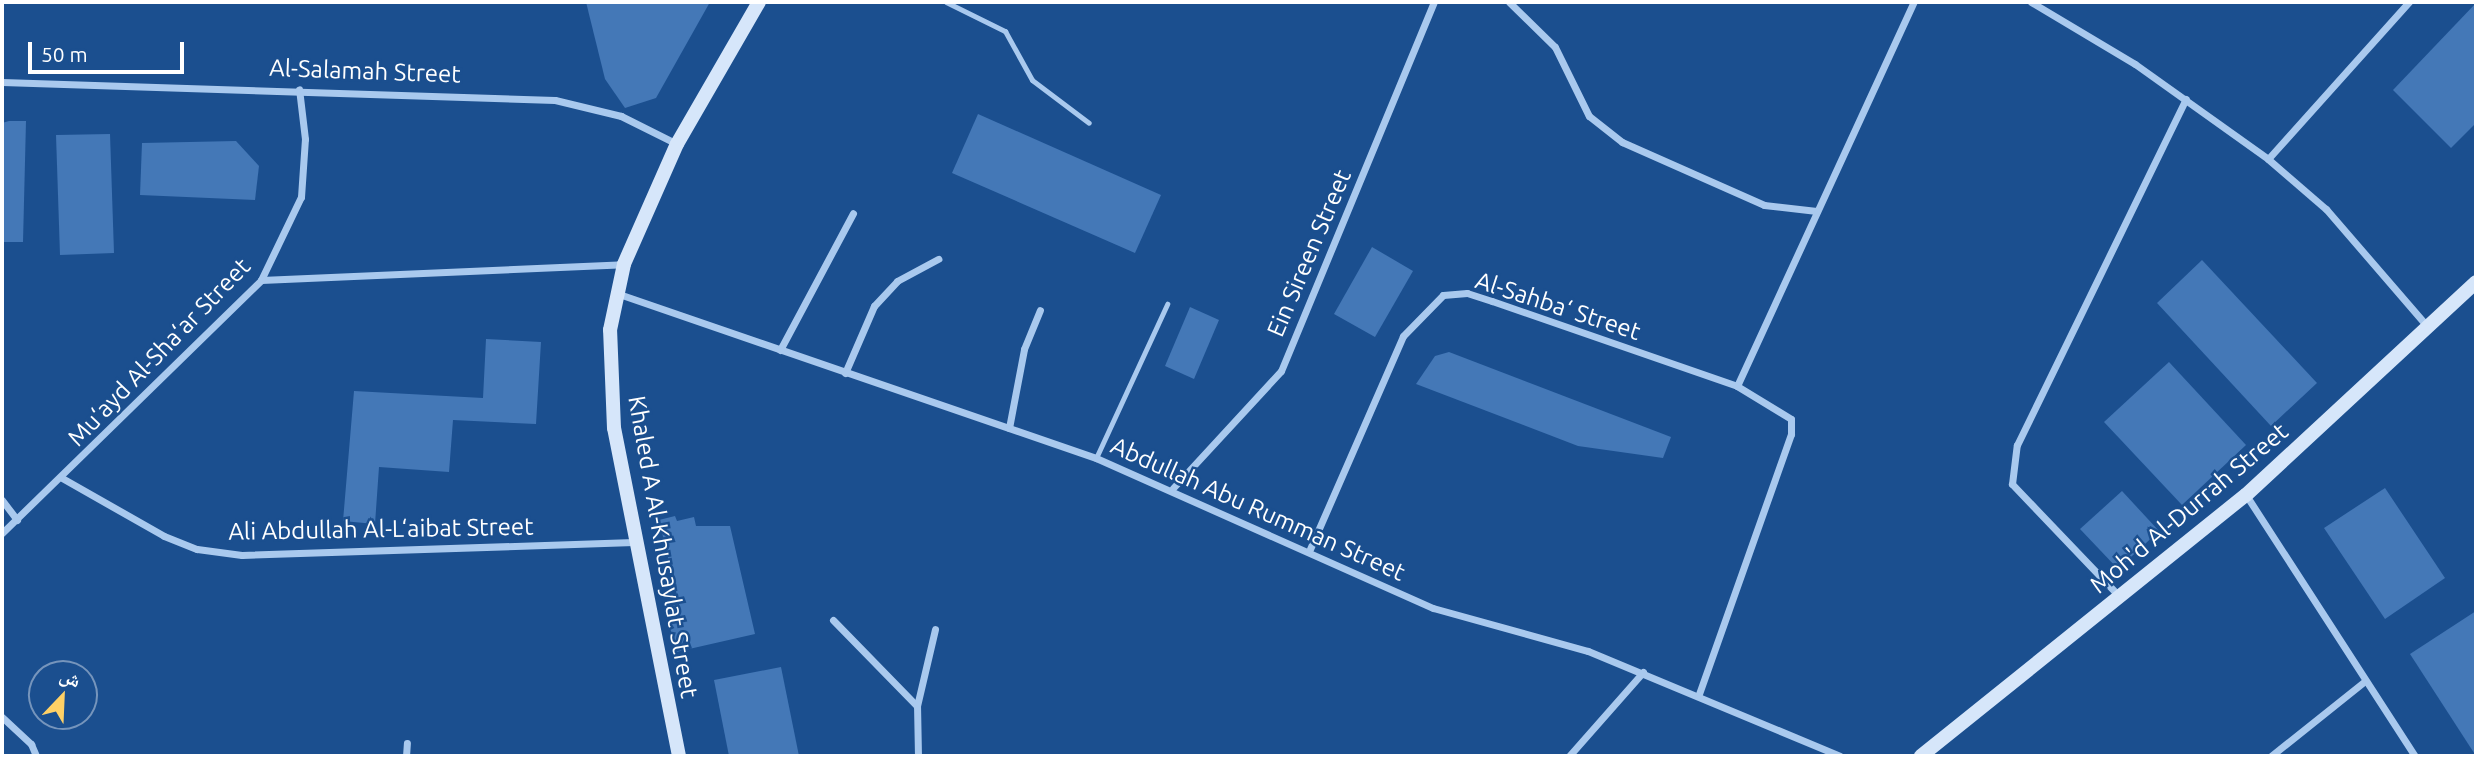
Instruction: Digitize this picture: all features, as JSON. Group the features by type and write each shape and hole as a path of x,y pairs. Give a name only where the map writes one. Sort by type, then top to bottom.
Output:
{"street":[{"name":"Khaled A Al-Khusaylat Street","path":"679,756 634,541 614,428 610,330 615,293 624,264 677,144 759,2"},
{"name":"Ein Sireen Street","path":"1173,488 1281,371 1434,2"},
{"path":"1509,2 1555,47 1588,116 1622,142 1764,205 1817,211"},
{"path":"1737,386 1914,2"},
{"path":"2031,2 2186,99 2268,159 2344,228 2429,328"},
{"path":"2268,159 2409,2"},
{"name":"Al-Salamah Street","path":"2,82 299,89 579,104 677,144"},
{"name":"Mu‘ayd Al-Sha‘ar Street","path":"2,533 62,478 261,279 301,197 305,139 299,89"},
{"path":"2119,596 2012,484 2017,445 2186,99"},
{"path":"780,350 853,213"},
{"path":"845,373 874,306 897,281 938,259"},
{"path":"261,279 624,264"},
{"name":"Moh'd Al-Durrah Street","path":"1920,756 2246,495 2476,282"},
{"name":"Abdullah Abu Rumman Street","path":"615,293 1096,458 1173,488 1433,608 1643,672 1840,756"},
{"name":"Al-Sahba‘ Street","path":"1310,549 1403,336 1443,295 1480,297 1737,386 1791,419 1791,434 1698,696"},
{"path":"1009,428 1024,349 1040,310"},
{"name":"Ali Abdullah Al-L‘aibat Street","path":"62,478 164,536 242,555 634,541"},
{"path":"2246,495 2416,756"},
{"path":"2,500 18,520"},
{"path":"833,620 917,706"},
{"path":"918,756 917,706 935,629"},
{"path":"1569,756 1643,672"},
{"path":"2271,756 2365,681"},
{"path":"2,717 31,744 36,756"},
{"path":"406,756 407,743"}],"lane":[{"path":"946,2 1005,32 1032,80 1089,123"},
{"path":"1096,458 1167,304"}],"building":[{"path":"586,2 710,2 656,98 625,108 605,79"},
{"path":"2476,3 2476,123 2451,148 2393,90"},
{"path":"978,114 1161,195 1135,253 952,173"},
{"path":"26,121 23,242 2,242 2,123"},
{"path":"110,134 114,253 60,255 56,135"},
{"path":"236,141 259,166 255,200 140,195 142,143"},
{"path":"1372,247 1413,271 1375,337 1334,314"},
{"path":"2202,260 2317,383 2271,426 2157,303"},
{"path":"1190,307 1219,320 1194,379 1165,366"},
{"path":"486,339 541,342 536,424 453,420 449,472 379,467 375,524 343,521 354,391 483,398"},
{"path":"1449,352 1671,437 1663,458 1578,446 1416,384 1435,356"},
{"path":"2169,362 2246,445 2182,505 2104,422"},
{"path":"2385,488 2445,578 2385,619 2324,528"},
{"path":"2122,491 2159,531 2118,569 2080,529"},
{"path":"675,516 677,521 694,517 696,526 730,526 755,634 676,652 665,607 679,604 659,520"},
{"path":"2476,611 2476,756 2410,654"},
{"path":"781,667 799,756 729,756 714,680"}]}
